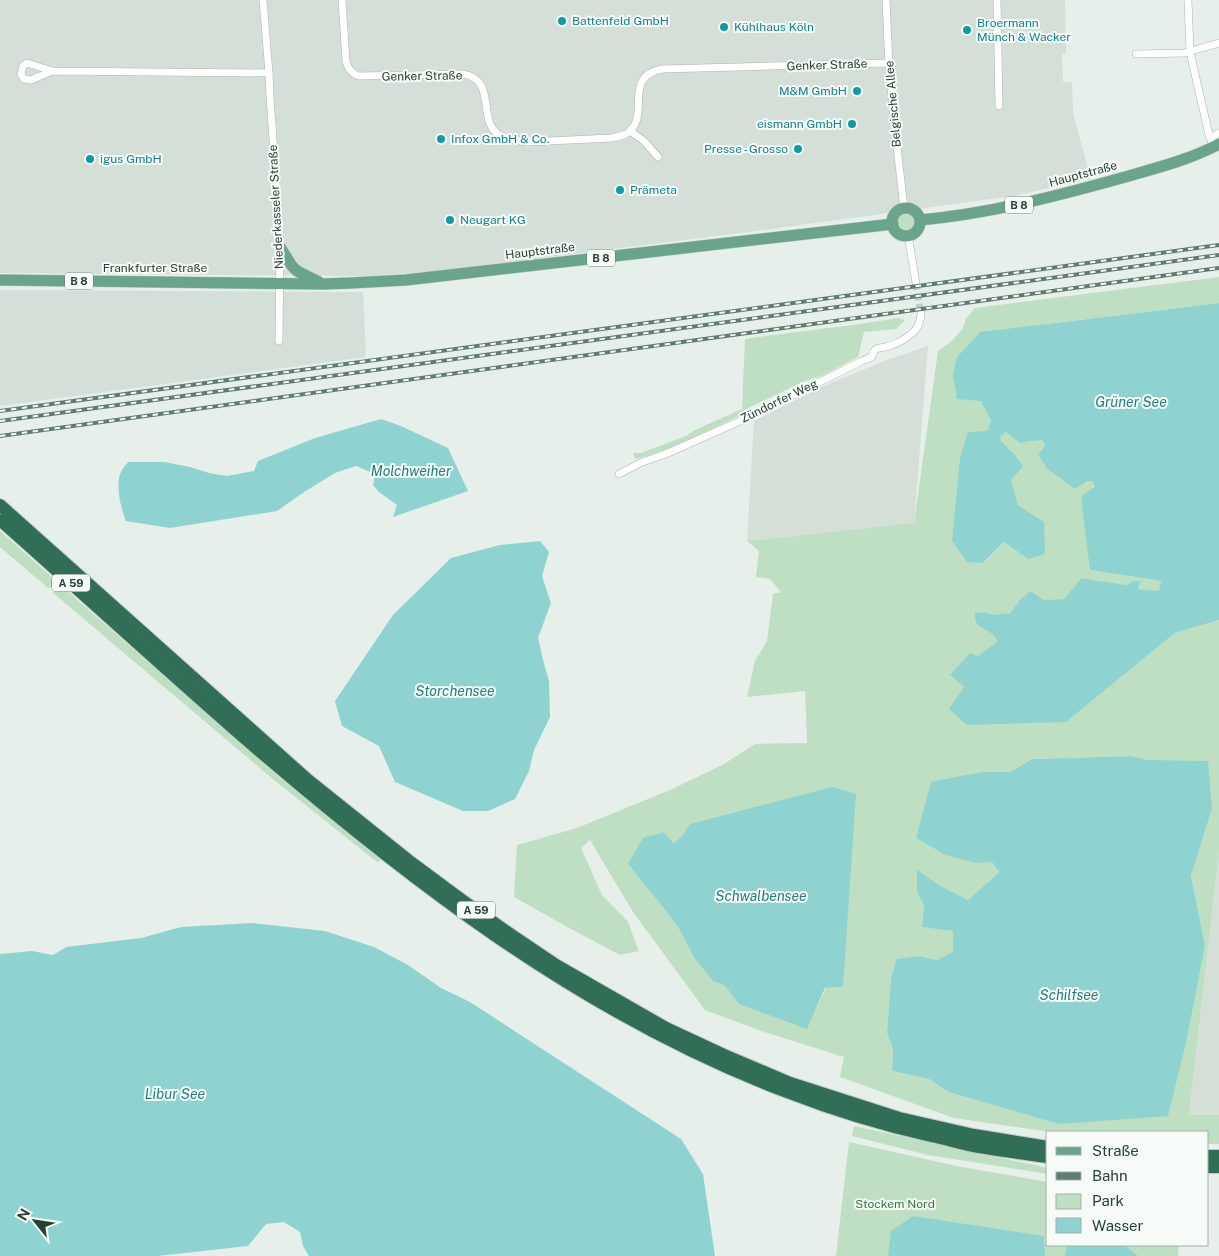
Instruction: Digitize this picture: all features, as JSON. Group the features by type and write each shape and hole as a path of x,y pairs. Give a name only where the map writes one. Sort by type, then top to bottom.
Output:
{"highway":[{"name":"A 59","path":"0,505 308,780 446,889 556,965 666,1028 790,1083 899,1118 974,1135 1046,1147"},
{"name":"A 59","path":"0,520 303,789 405,871 455,908 502,941 584,993 661,1037 786,1092 895,1128 972,1146 1046,1157"}],"main road":[{"name":"Hauptstraße","path":"920,220 974,214 1050,197 1197,155 1214,143"},
{"path":"904,208 913,210 920,220 920,225 916,232 908,236 896,231 893,224 894,215 904,208"},
{"name":"Hauptstraße","path":"280,282 323,284 406,280 893,224"},
{"path":"280,247 297,271 323,284"},
{"name":"Frankfurter Straße","path":"0,280 280,282"}],"street":[{"name":"Niederkasseler Straße","path":"262,0 269,73 280,247 279,341"},
{"name":"Genker Straße","path":"342,0 346,61 351,72 358,76 463,74 471,76 482,87 490,126 501,136 528,142 611,138 624,135 630,130 638,116 638,92 640,86 646,76 662,69 889,63"},
{"name":"Belgische Allee","path":"886,0 889,63 904,208"},
{"path":"997,0 999,106"},
{"path":"1188,0 1190,52 1214,143"},
{"path":"1136,54 1190,52 1219,43"},
{"path":"52,71 269,73"},
{"path":"630,130 644,141 658,157"},
{"name":"Hauptstraße","path":"1214,143 1219,133"},
{"path":"908,236 916,283"},
{"name":"Zündorfer Weg","path":"620,474 640,463 668,453 731,425 872,357 874,351 878,348 888,347 914,332 921,321 921,314"}],"shaded area":[{"path":"0,0 1065,0 1066,53 1062,54 1063,82 1072,82 1073,113 1091,179 1013,196 764,230 429,272 359,276 0,273"},
{"path":"0,290 363,292 366,357 0,406"},
{"path":"928,346 914,524 747,541 754,421 819,388 887,360"},
{"path":"1219,852 1219,1116 1189,1116"}],"green space":[{"path":"906,213 912,216 915,222 912,228 906,231 900,228 897,222 900,216"},
{"path":"1219,277 1219,303 1046,324 981,401 991,421 987,431 984,563 1004,542 1028,559 1044,522 1018,505 1011,480 1015,455 1001,441 999,436 1006,432 1028,442 1042,440 1045,445 1038,455 1048,470 1059,477 1093,482 1090,570 1161,581 1160,591 1138,589 1141,581 1127,585 1081,578 1064,599 1018,602 1010,614 1001,613 998,615 978,612 997,643 951,675 964,687 1066,722 1175,633 1219,620 1219,852 1189,1115 1219,1115 1219,1144 1209,1144 1209,1131 1046,1131 954,1118 840,1077 844,1057 761,1031 705,1010 633,912 590,840 581,848 602,895 628,922 639,951 620,955 514,897 517,845 577,828 670,790 724,764 755,744 807,743 805,691 747,697 755,661 767,641 773,594 781,592 770,579 756,577 759,551 747,541 914,523 938,351 953,340 963,328 966,319 975,308","holes":["1132,756 1147,760 1212,809 1191,876 1205,945 1060,1123 948,1092 929,1079 892,1071 893,1049 887,1033 891,978 920,956 937,960 953,953 953,931 922,926 924,906 917,893 918,871 968,900 999,872 992,862 976,863 982,772 1010,772 1032,759","691,824 843,987 826,988 807,1028 739,1004 724,985 693,956 677,925 628,864 664,832 674,843"]},
{"path":"898,318 905,320 896,329 864,332 858,357 819,377 805,381 746,409 741,415 689,440 635,459 633,453 641,453 686,436 742,409 745,339"},
{"path":"0,531 62,586 48,588 0,547"},
{"path":"66,590 280,778 381,860 377,862 274,780 52,592"},
{"path":"854,1126 1046,1168 1046,1174 928,1155 852,1136"},
{"name":"Stockem Nord","path":"849,1142 956,1166 1046,1182 1046,1246 1179,1246 1178,1256 836,1256"}],"water":[{"name":"Grüner See","path":"1219,303 1219,620 1175,633 1066,722 967,725 949,709 964,687 950,675 970,653 978,656 997,642 992,634 980,627 975,619 975,613 1010,614 1018,602 1030,591 1044,600 1064,599 1081,578 1127,585 1131,582 1141,581 1138,589 1159,591 1161,581 1090,570 1081,497 1094,487 1093,482 1088,481 1074,489 1048,470 1038,455 1045,445 1042,440 1020,443 1006,432 1000,436 1001,441 1023,466 1011,480 1018,505 1044,522 1045,554 1028,559 1004,542 983,563 967,562 952,541 960,458 968,432 987,431 991,421 981,401 957,399 953,374 957,357 980,332"},
{"name":"Molchweiher","path":"381,419 401,426 448,448 468,491 393,517 397,505 379,492 373,485 375,474 356,466 335,473 277,511 170,528 126,521 121,504 119,477 128,462 164,462 227,476 254,471 258,461 315,438"},
{"name":"Storchensee","path":"540,541 549,552 542,576 551,603 538,638 549,681 550,717 534,750 529,771 515,799 488,811 463,811 395,782 379,746 342,726 335,701 393,615 451,558 500,545"},
{"name":"Schilfsee","path":"1132,756 1147,760 1208,761 1212,809 1191,876 1205,945 1186,1043 1168,1116 1060,1124 948,1092 929,1079 892,1071 893,1049 887,1033 891,978 897,959 920,956 937,960 953,952 953,931 922,927 924,906 917,893 917,870 941,886 968,900 999,872 992,862 976,863 946,855 916,838 931,782 982,772 1010,772 1032,759"},
{"name":"Schwalbensee","path":"832,787 856,794 843,987 825,988 807,1029 739,1004 724,985 713,981 693,956 677,925 628,864 643,838 664,832 674,843 683,835 690,824"},
{"name":"Libur See","path":"252,923 325,931 374,947 408,965 441,988 470,1002 681,1139 703,1174 715,1256 309,1256 303,1246 300,1232 284,1222 266,1224 248,1246 157,1256 0,1256 0,954 32,951 53,955 66,947 141,938 181,927"},
{"path":"913,1216 1044,1236 1045,1256 888,1256 891,1231"},
{"path":"1067,1246 1125,1246 1138,1256 1065,1256"}],"tunnel":[{"path":"916,283 921,314"}],"railway":[{"path":"0,411 1219,245"},
{"path":"0,421 1219,255"},
{"path":"0,436 1219,268"}],"place":[{"name":"Battenfeld GmbH","path":"562,21"},
{"name":"Kühlhaus Köln","path":"724,27"},
{"name":"Broermann Münch & Wacker","path":"967,30"},
{"name":"M&M GmbH","path":"857,91"},
{"name":"eismann GmbH","path":"852,124"},
{"name":"Infox GmbH & Co.","path":"441,139"},
{"name":"Presse - Grosso","path":"798,149"},
{"name":"igus GmbH","path":"90,159"},
{"name":"Prämeta","path":"620,190"},
{"name":"Neugart KG","path":"450,220"}]}
